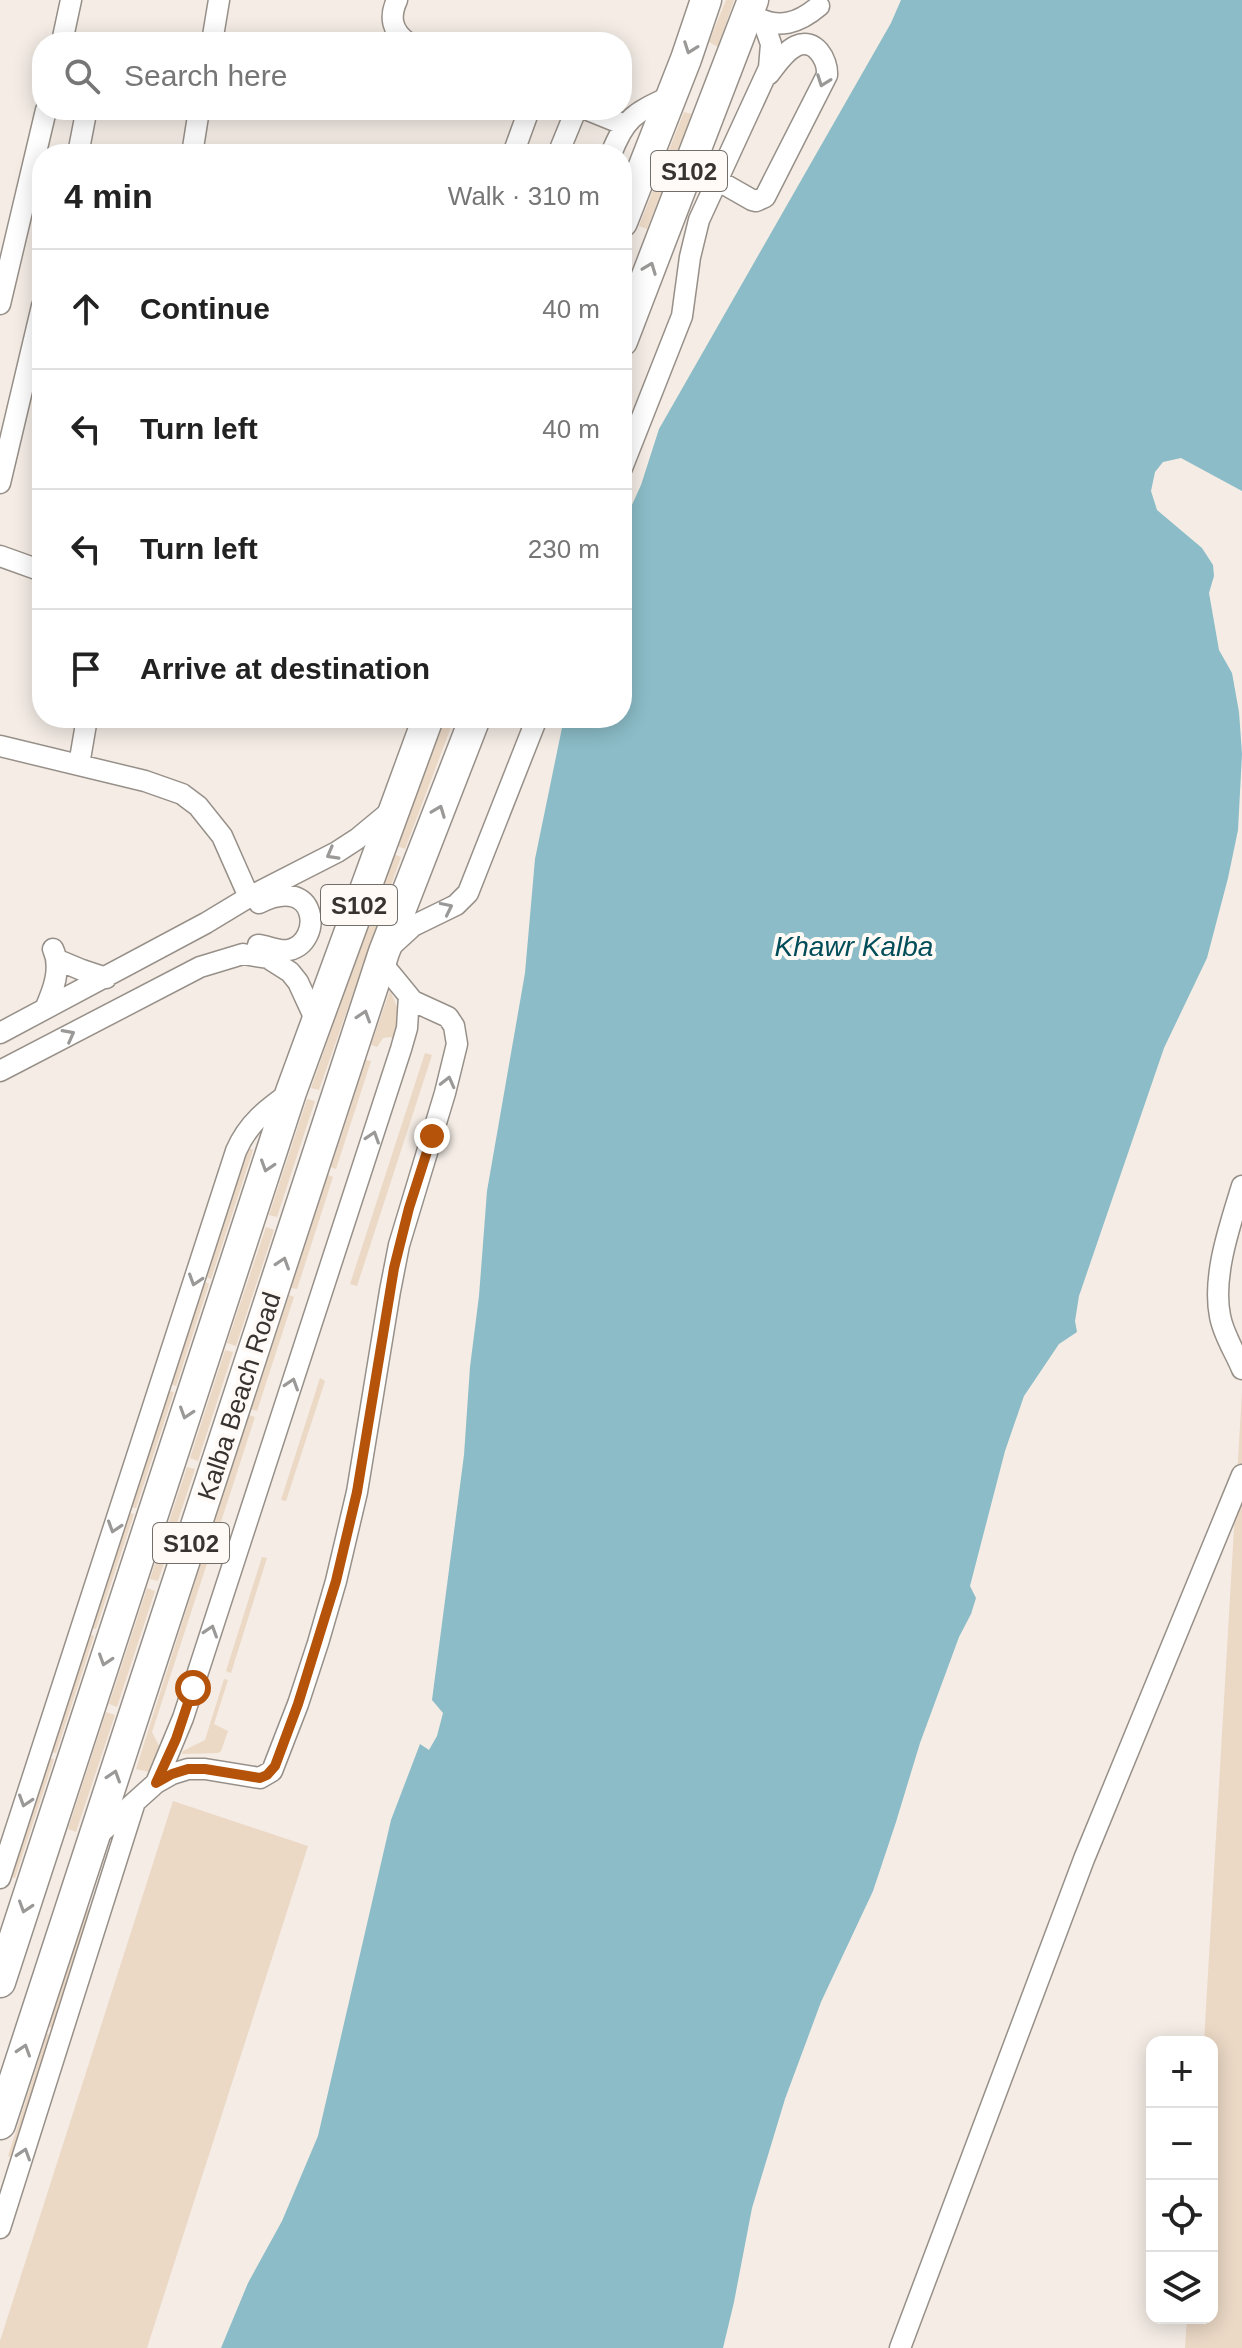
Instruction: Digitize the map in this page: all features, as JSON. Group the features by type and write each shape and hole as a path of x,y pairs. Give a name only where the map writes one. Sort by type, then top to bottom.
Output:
{"highway":[{"name":"S102","path":"632,196 706,0"},
{"name":"S102","path":"632,316 755,11"},
{"name":"Kalba Beach Road","path":"0,1982 291,1092 424,728"},
{"name":"Kalba Beach Road","path":"0,2124 383,957 471,728"}],"street":[{"path":"66,32 71,0"},
{"path":"214,32 219,0"},
{"path":"396,32 392,21 397,0"},
{"path":"755,11 787,24 798,21 820,3"},
{"path":"632,443 682,316 693,239 699,220 765,81 812,24 820,3"},
{"path":"755,11 769,32 772,56 765,81"},
{"path":"717,180 756,201 768,193 827,75 825,58 819,51 812,46 797,45"},
{"path":"632,118 671,96"},
{"path":"38,144 44,120"},
{"path":"80,144 85,120"},
{"path":"194,144 197,120"},
{"path":"517,144 525,120"},
{"path":"562,144 572,120"},
{"path":"613,120 625,125"},
{"path":"616,144 630,120"},
{"path":"0,304 32,169"},
{"path":"0,483 32,348"},
{"path":"0,556 32,567"},
{"path":"79,765 85,728"},
{"path":"93,1839 156,1783 172,1774 188,1769 205,1769 260,1778 272,1771 298,1704 336,1581 357,1492 399,1245 457,1044 454,1026 448,1017 419,1005 409,996 383,957 413,926 456,905 468,893 533,728"},
{"path":"0,746 164,786 182,794 198,806 222,836 249,897"},
{"path":"0,1033 337,852 394,808"},
{"path":"200,967 216,954 235,946 255,944 282,950 297,947 307,936 310,922 306,906 301,900 287,894 271,897 243,911 206,923"},
{"path":"0,1071 200,967 243,954 268,958 290,972 316,1021"},
{"path":"45,1009 54,985 56,955 106,978"},
{"path":"156,1783 180,1729 399,1058 407,1028 409,996"},
{"path":"0,1878 236,1151 256,1119 291,1092"},
{"path":"1242,1186 1216,1294 1220,1320 1242,1369"},
{"path":"900,2348 1084,1859 1242,1475"},
{"path":"0,2228 134,1804"}],"shaded area":[{"path":"726,0 734,0 718,47 709,42"},
{"path":"684,112 692,114 647,229 639,226"},
{"path":"442,728 451,728 405,849 397,846"},
{"path":"393,854 401,857 319,1090 311,1088"},
{"path":"390,990 399,1012 397,1039 383,1038 377,1047 371,1045"},
{"path":"425,1053 432,1055 357,1286 350,1284"},
{"path":"366,1060 371,1061 336,1169 331,1167"},
{"path":"307,1099 315,1101 277,1217 269,1215"},
{"path":"249,1148 253,1150 211,1279 206,1277"},
{"path":"328,1175 333,1177 297,1289 291,1288"},
{"path":"266,1227 274,1230 236,1346 227,1343"},
{"path":"205,1282 209,1284 176,1386 171,1384"},
{"path":"289,1295 294,1297 257,1411 251,1409"},
{"path":"225,1350 233,1352 198,1461 190,1458"},
{"path":"320,1378 325,1381 286,1501 281,1500"},
{"path":"169,1391 174,1392 136,1508 131,1507"},
{"path":"1242,1392 1242,2348 1185,2348 1187,2324 1218,2324 1218,2036 1204,2036"},
{"path":"249,1415 255,1417 217,1534 211,1532"},
{"path":"187,1467 195,1469 158,1581 150,1579"},
{"path":"129,1513 134,1514 96,1629 91,1628"},
{"path":"208,1541 214,1542 152,1732 162,1752 154,1773 136,1769"},
{"path":"262,1557 267,1558 231,1673 226,1671"},
{"path":"147,1588 155,1591 117,1707 109,1704"},
{"path":"89,1634 94,1636 56,1753 51,1752"},
{"path":"224,1679 228,1680 214,1724 228,1731 221,1751 182,1754 205,1740"},
{"path":"106,1712 115,1715 76,1832 68,1829"},
{"path":"49,1758 54,1759 15,1878 10,1877"},
{"path":"173,1801 308,1846 147,2348 0,2348 0,2341"},
{"path":"87,1909 93,1911 56,2029 49,2027"},
{"path":"47,2034 53,2036 15,2158 8,2156"}],"water":[{"name":"Khawr Kalba","path":"901,0 1242,0 1242,491 1181,458 1163,462 1155,472 1151,491 1157,510 1202,548 1213,565 1214,576 1209,593 1219,650 1232,673 1239,712 1242,754 1238,830 1207,958 1164,1048 1079,1296 1075,1321 1077,1332 1059,1344 1024,1396 1005,1451 970,1586 976,1598 971,1614 959,1637 920,1743 873,1891 821,2002 785,2099 752,2208 723,2348 221,2348 248,2283 282,2221 318,2136 391,1820 420,1744 429,1750 437,1736 443,1713 432,1700 464,1455 487,1191 525,973 535,859 562,728 632,728 632,505 659,429 891,23"}],"route":[{"path":"193,1688 176,1739 156,1783 166,1776 188,1769 260,1778 272,1771 298,1704 336,1581 357,1492 394,1268 432,1136"}]}
